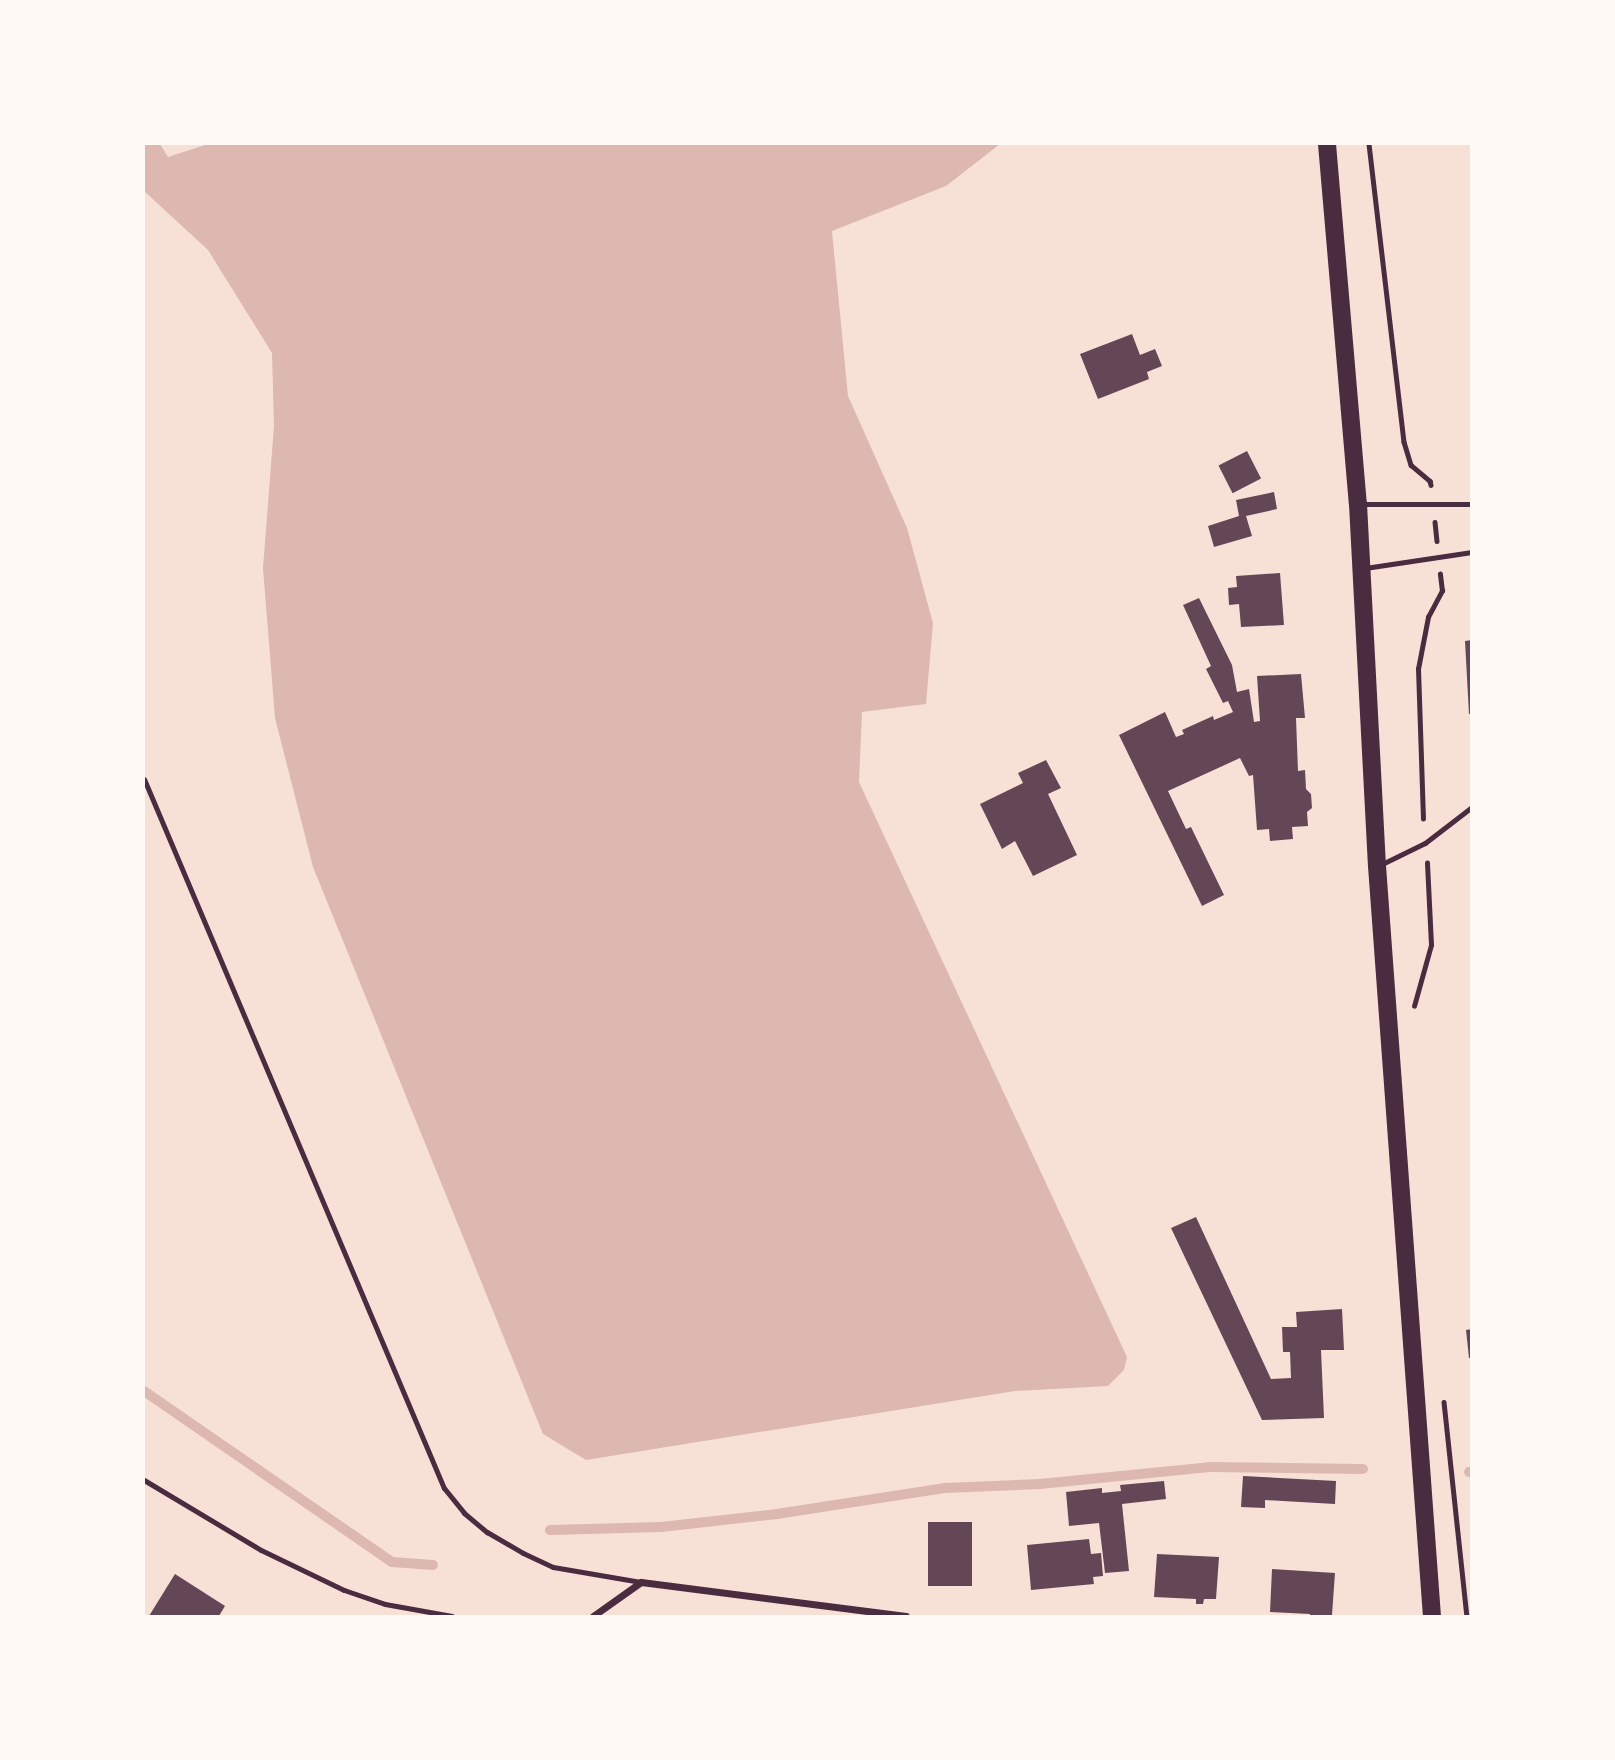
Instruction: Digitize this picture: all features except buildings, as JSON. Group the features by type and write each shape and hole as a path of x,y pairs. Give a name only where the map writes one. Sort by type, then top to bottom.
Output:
{"main road":[{"path":"1327,144 1358,504 1377,866 1432,1616"}],"street":[{"path":"593,1616 641,1582 906,1616"}],"lane":[{"path":"1358,504 1472,504"},
{"path":"1362,569 1472,552"},
{"path":"144,779 444,1488 464,1513 479,1526 523,1553 553,1567 641,1582"},
{"path":"1377,866 1425,843 1472,807"},
{"path":"144,1480 261,1550 344,1590 385,1604 452,1616"}],"path":[{"path":"1369,144 1404,442 1411,465 1430,481 1442,591 1428,617 1418,669 1419,763 1431,945 1413,1011"},
{"path":"1444,1394 1467,1616"}],"shaded area":[{"path":"144,144 160,144 168,157 208,144 1000,144 946,186 832,231 848,396 907,528 933,623 926,704 862,712 859,782 1127,1357 1124,1370 1108,1386 1015,1391 586,1460 543,1434 313,867 275,718 263,568 274,426 272,353 208,250 144,191"}],"waterway":[{"path":"144,1391 392,1562 433,1565"},
{"path":"550,1530 661,1527 777,1514 944,1488 1040,1484 1209,1467 1363,1469"}]}
